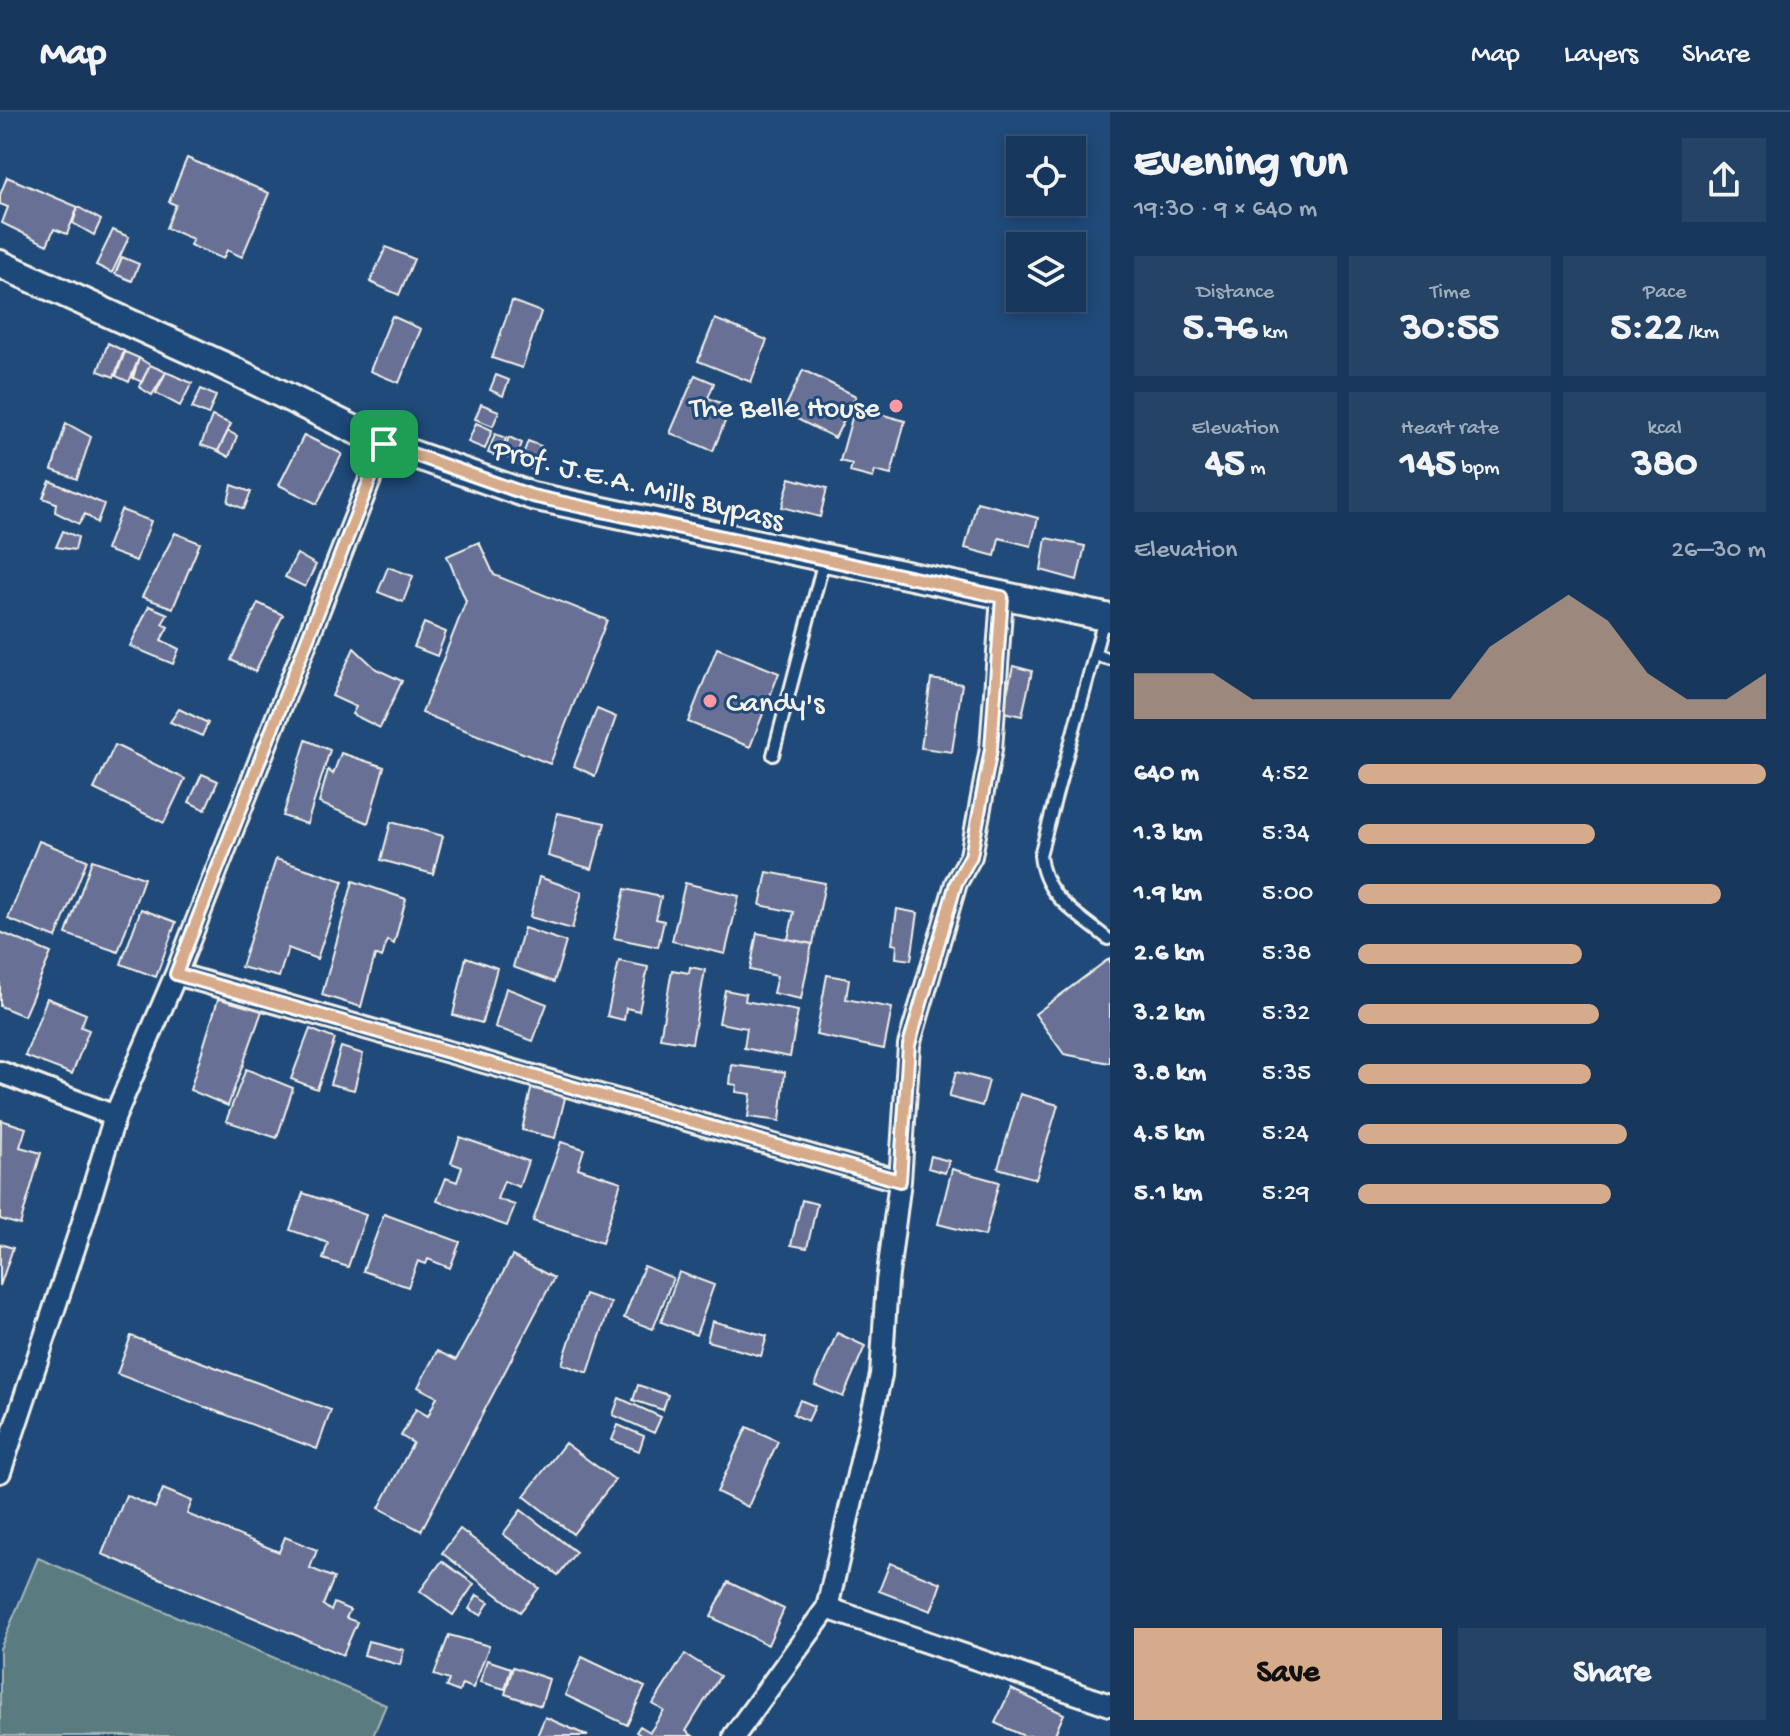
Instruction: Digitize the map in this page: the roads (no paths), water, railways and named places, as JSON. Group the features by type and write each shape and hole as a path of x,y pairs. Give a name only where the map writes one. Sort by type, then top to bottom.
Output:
{"street":[{"name":"Prof. J.E.A. Mills Bypass","path":"0,264 220,364 384,444 532,496 824,560 1107,617"},
{"path":"0,1472 115,1116 176,974 384,444"},
{"path":"734,1736 827,1608 881,1375 887,1282 900,1181 909,1045 956,883 971,856 991,749 1002,597"},
{"path":"176,974 900,1181"},
{"path":"0,1072 115,1116"},
{"path":"827,1608 1110,1705"}],"lane":[{"path":"773,755 824,560"},
{"path":"1107,617 1040,855 1042,873 1052,893 1108,939"},
{"path":"1095,655 1110,659"}],"place":[{"name":"The Belle House","path":"896,406"},
{"name":"Candy's","path":"710,701"}]}
